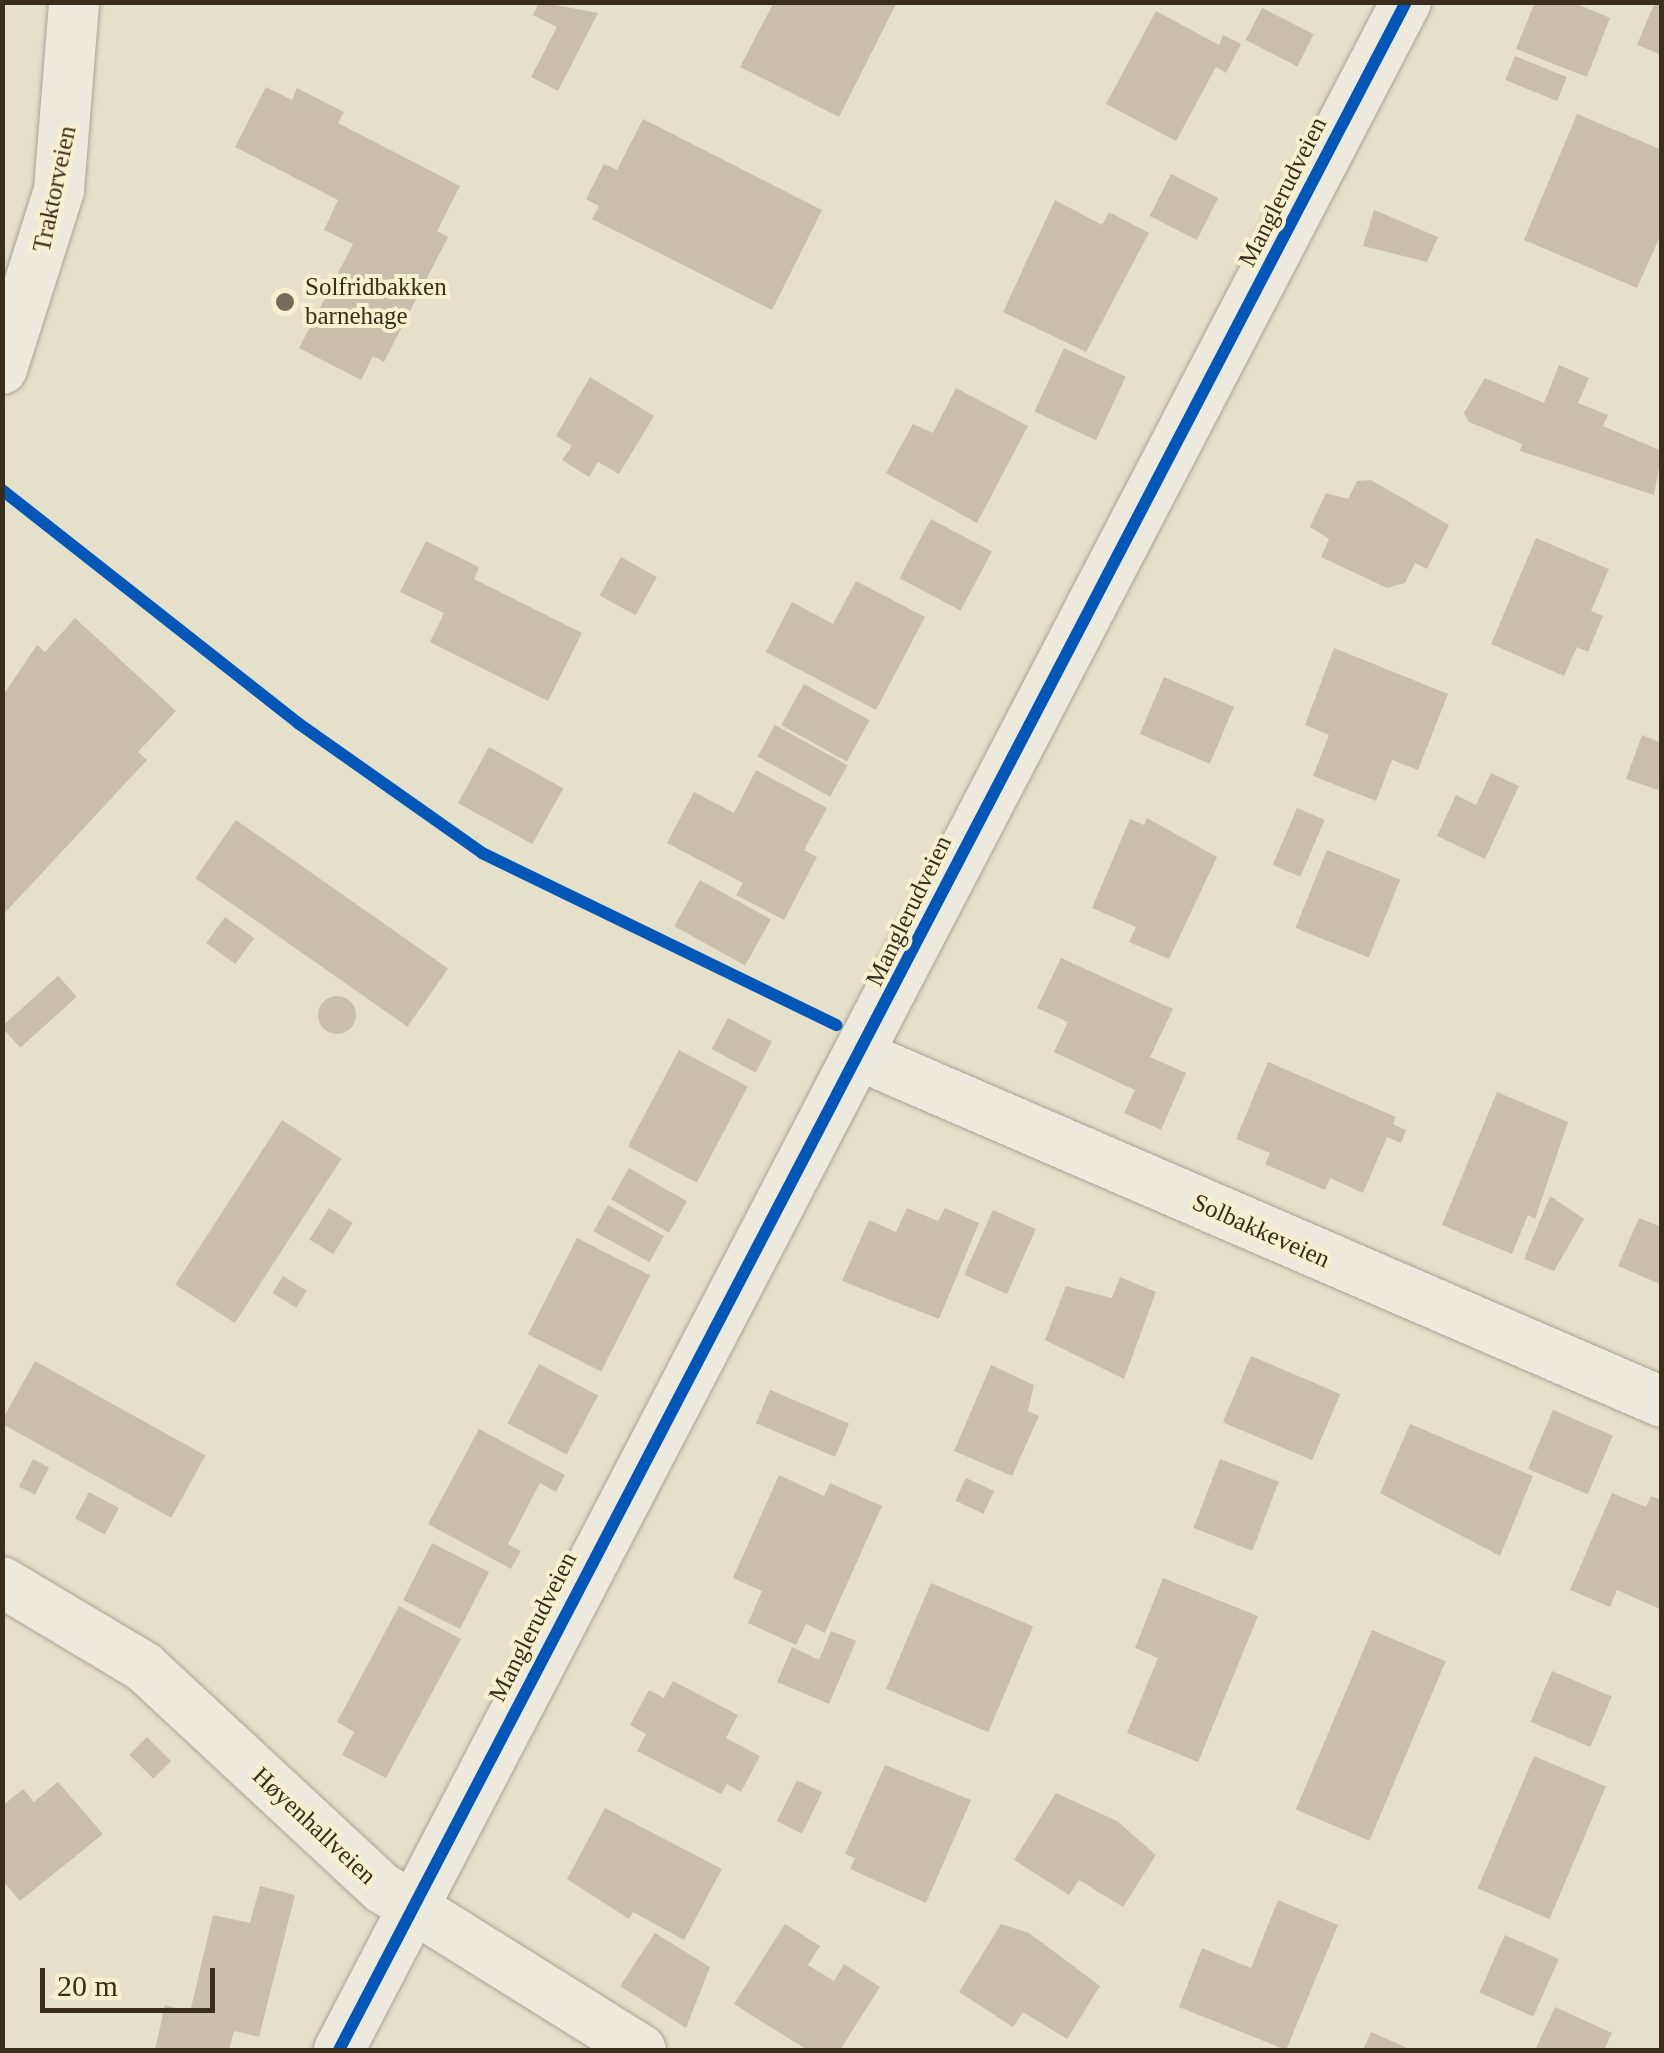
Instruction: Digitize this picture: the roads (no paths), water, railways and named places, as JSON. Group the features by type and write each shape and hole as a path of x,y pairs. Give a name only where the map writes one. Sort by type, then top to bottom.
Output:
{"street":[{"name":"Traktorveien","path":"2,369 59,190 74,2"},
{"name":"Manglerudveien","path":"339,2050 863,1057 1406,2"},
{"name":"Solbakkeveien","path":"863,1057 1662,1402"},
{"name":"Høyenhallveien","path":"2,1582 144,1666 306,1825 414,1907 641,2050"}],"place":[{"name":"Solfridbakken barnehage","path":"285,302"}]}
